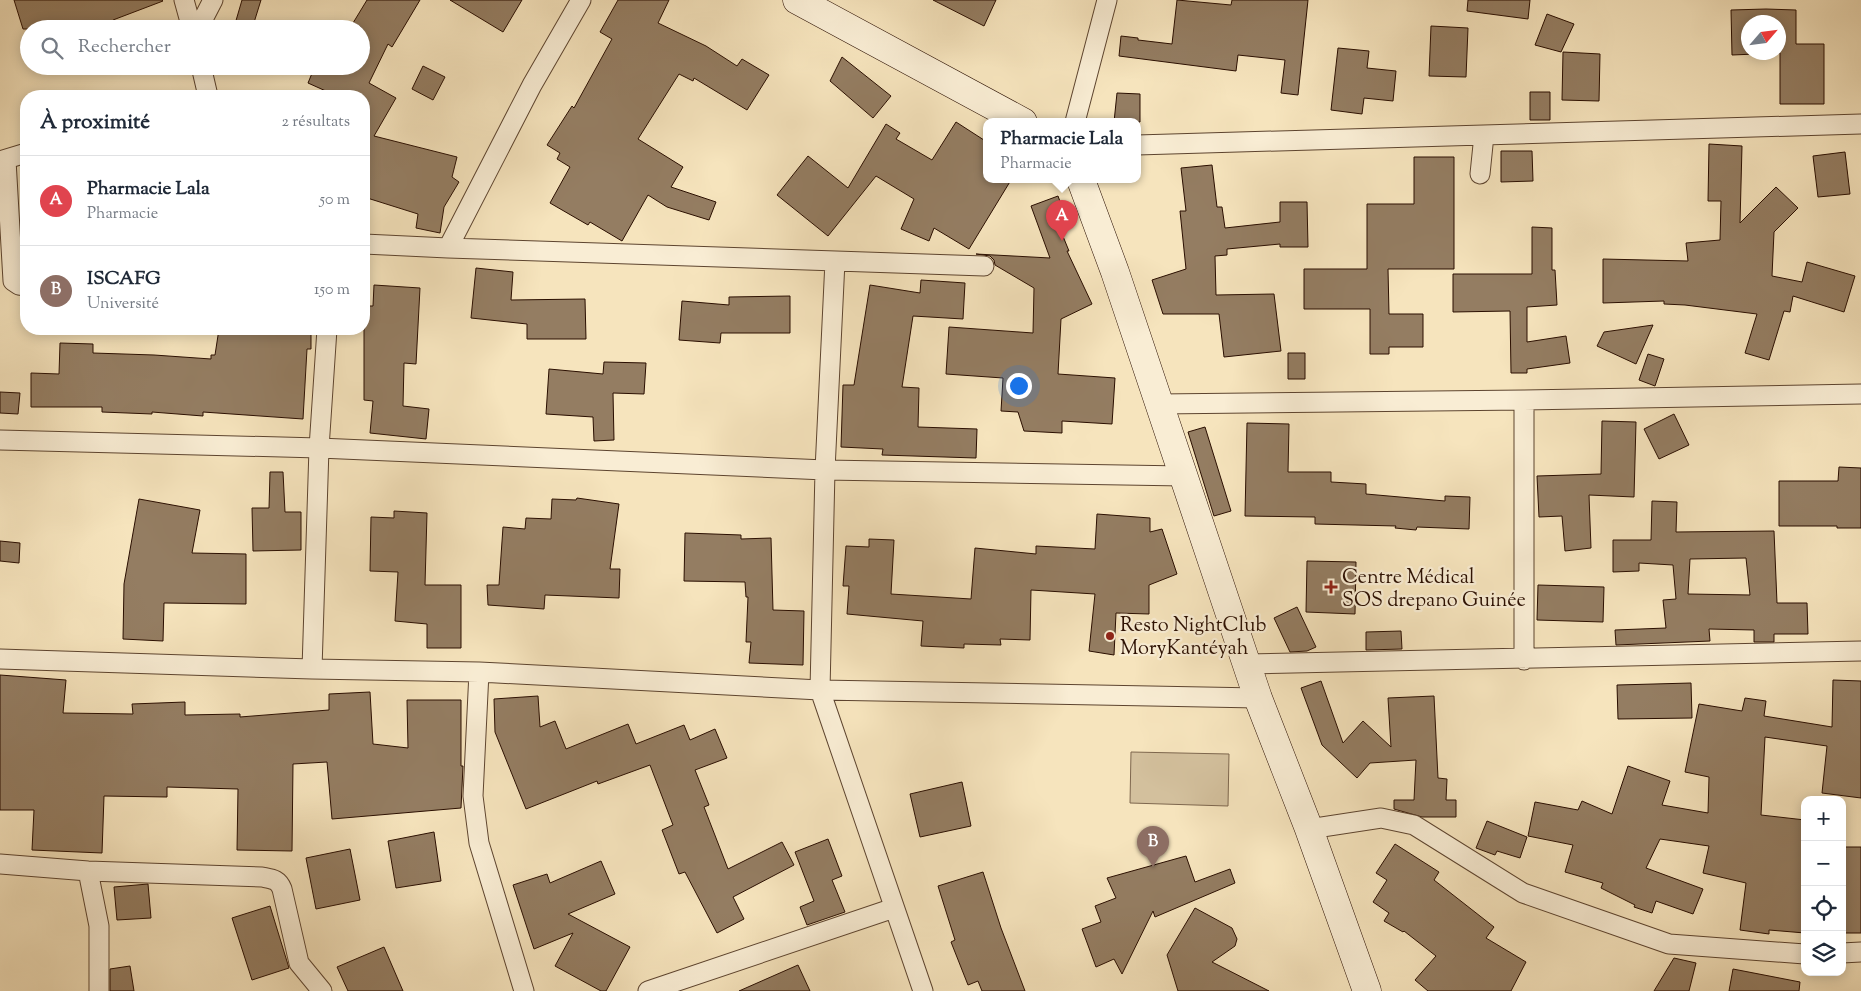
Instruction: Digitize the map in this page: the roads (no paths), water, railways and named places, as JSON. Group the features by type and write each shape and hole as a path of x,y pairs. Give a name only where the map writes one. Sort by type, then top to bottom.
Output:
{"street":[{"path":"184,0 190,20"},
{"path":"203,20 214,0"},
{"path":"448,248 532,85 581,0"},
{"path":"797,0 1017,118"},
{"path":"1076,118 1107,0"},
{"path":"202,75 204,90"},
{"path":"1141,145 1861,124"},
{"path":"1480,174 1484,135"},
{"path":"20,155 3,160 13,281 20,284"},
{"path":"1082,183 1184,476 1258,698 1310,829 1368,991"},
{"path":"370,244 984,266"},
{"path":"835,261 825,470 820,690 923,991"},
{"path":"312,669 319,448 327,335"},
{"path":"1159,404 1861,394"},
{"path":"1524,400 1524,660"},
{"path":"0,440 319,448 825,470 1184,476"},
{"path":"1246,664 1524,660 1861,651"},
{"path":"0,659 312,669 479,672 820,690 1258,698"},
{"path":"479,672 473,796 479,843 524,991"},
{"path":"1310,829 1381,818 1414,825 1523,893 1669,944 1801,954"},
{"path":"0,864 88,871 274,879 282,889 299,963 322,991"},
{"path":"88,871 99,926 99,991"},
{"path":"648,991 894,908"},
{"path":"1846,953 1861,952"}],"place":[{"name":"Pharmacie Lala","path":"1062,241"},
{"name":"Centre Médical SOS drepano Guinée","path":"1331,587"},
{"name":"Resto NightClub MoryKantéyah","path":"1110,636"},
{"name":"ISCAFG","path":"1153,867"}]}
